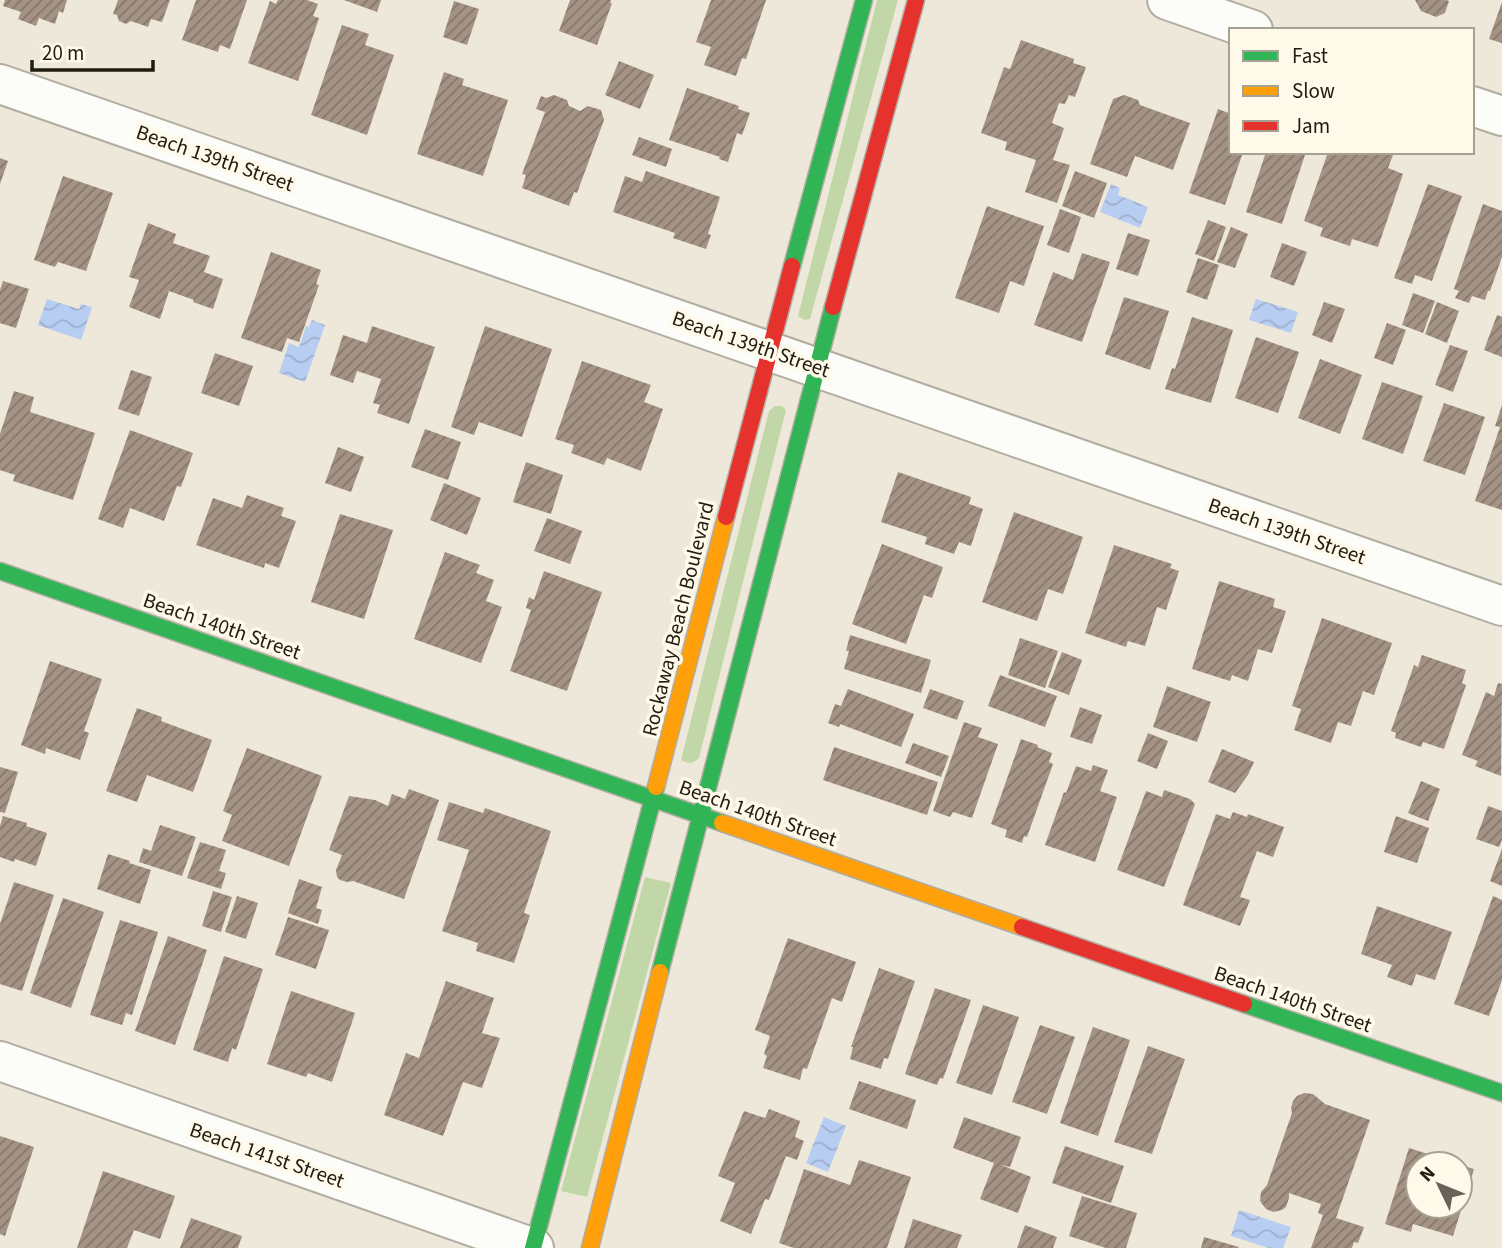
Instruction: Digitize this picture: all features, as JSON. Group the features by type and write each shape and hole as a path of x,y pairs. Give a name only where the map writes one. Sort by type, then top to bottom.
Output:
{"street":[{"name":"Rockaway Beach Boulevard","path":"533,1248 864,0"},
{"path":"590,1248 817,367 916,0"},
{"path":"1167,0 1247,28"},
{"name":"Beach 139th Street","path":"0,84 1502,606"},
{"path":"1474,107 1502,116"},
{"name":"Beach 140th Street","path":"0,571 1502,1093"},
{"name":"Beach 141st Street","path":"0,1061 533,1248"}],"green space":[{"path":"877,0 898,0 810,319 804,320 798,316"},
{"path":"775,406 782,406 786,410 699,758 686,762 681,760 769,411"},
{"path":"645,877 671,883 587,1197 561,1191"}],"water":[{"path":"1111,184 1120,188 1118,195 1148,207 1140,228 1100,212"},
{"path":"47,299 79,309 81,304 92,307 81,340 38,325"},
{"path":"1256,299 1298,312 1291,333 1249,320"},
{"path":"312,320 325,325 305,382 279,373 289,343 299,347 306,326 309,327"},
{"path":"824,1117 846,1126 828,1172 806,1163"},
{"path":"1239,1210 1291,1227 1283,1248 1269,1248 1231,1236"}],"building":[{"path":"5,0 67,0 63,13 59,11 55,24 39,18 36,26 18,19 21,12 3,6"},
{"path":"118,0 170,0 162,22 151,19 148,27 131,21 126,24 119,21 117,15 113,14"},
{"path":"196,0 247,0 230,49 220,45 218,52 182,40"},
{"path":"278,0 307,0 318,4 313,16 319,18 298,81 248,63 270,1 276,4"},
{"path":"344,0 381,0 377,12"},
{"path":"570,0 611,0 597,45 559,31"},
{"path":"711,0 766,0 746,59 742,58 736,76 704,65 711,47 696,42"},
{"path":"1415,0 1449,1 1445,13 1436,17 1421,11"},
{"path":"454,1 479,9 467,45 443,37"},
{"path":"1502,2 1502,43 1489,39"},
{"path":"342,25 369,34 365,45 394,55 367,135 311,115"},
{"path":"1021,40 1074,59 1073,63 1086,67 1075,97 1069,95 1065,104 1059,103 1052,123 1064,128 1053,160 1070,165 1057,203 1025,192 1036,160 1005,150 1007,142 981,133 1004,67 1010,69"},
{"path":"619,61 654,75 640,109 605,95"},
{"path":"444,72 464,79 462,85 508,100 483,176 417,154"},
{"path":"687,88 739,106 738,109 750,113 742,135 737,133 728,162 669,140"},
{"path":"554,95 567,100 569,106 580,111 588,106 601,110 604,120 577,193 574,192 569,206 522,188 526,175 522,174 545,112 536,109 541,96 546,98"},
{"path":"1124,95 1138,100 1140,105 1190,123 1173,170 1135,156 1127,177 1090,164 1113,99"},
{"path":"1218,109 1229,113 1229,154 1242,154 1225,205 1189,193"},
{"path":"639,137 672,149 666,167 632,155"},
{"path":"1265,154 1305,154 1282,224 1246,212"},
{"path":"1327,154 1393,155 1388,168 1403,174 1378,247 1352,239 1350,246 1320,236 1323,228 1304,221"},
{"path":"0,158 8,161 0,184"},
{"path":"646,171 720,197 706,249 673,238 675,233 613,212 625,176 642,182"},
{"path":"1075,171 1107,183 1094,218 1062,206"},
{"path":"63,176 113,193 86,271 58,262 55,267 34,260"},
{"path":"1428,184 1462,196 1432,281 1415,275 1412,284 1394,278"},
{"path":"1483,204 1502,211 1502,257 1485,300 1472,296 1469,303 1455,298 1459,291 1454,289"},
{"path":"987,206 1044,226 1024,286 1010,281 999,313 955,298"},
{"path":"1060,209 1081,217 1069,253 1047,245"},
{"path":"1208,220 1226,227 1214,261 1195,254"},
{"path":"148,223 176,234 173,243 210,256 204,272 223,279 213,309 169,291 160,319 129,307 139,280 129,277"},
{"path":"1231,227 1248,234 1235,268 1217,262"},
{"path":"1128,233 1150,240 1138,276 1116,269"},
{"path":"1282,243 1307,252 1294,286 1270,277"},
{"path":"271,252 321,270 316,284 319,285 299,342 287,338 282,352 241,338"},
{"path":"1082,253 1110,262 1082,342 1034,325 1053,272 1073,280"},
{"path":"1198,258 1219,265 1207,300 1186,292"},
{"path":"3,281 29,289 16,328 0,323 0,290"},
{"path":"1413,293 1435,301 1423,333 1402,325"},
{"path":"1124,297 1169,311 1150,370 1105,354"},
{"path":"1324,302 1345,309 1332,343 1312,335"},
{"path":"1437,302 1459,311 1447,343 1425,334"},
{"path":"1497,315 1502,317 1502,357 1484,350"},
{"path":"1192,317 1233,330 1211,403 1165,389 1172,368 1175,369"},
{"path":"1387,323 1406,330 1393,365 1374,358"},
{"path":"372,326 435,347 409,424 377,413 380,405 373,403 381,379 357,371 353,383 330,375 343,335 367,343"},
{"path":"485,326 552,349 522,437 479,422 474,435 451,427"},
{"path":"1256,337 1299,352 1278,413 1235,398"},
{"path":"1450,345 1468,351 1453,392 1435,385"},
{"path":"215,353 253,366 239,406 201,393"},
{"path":"1320,359 1362,375 1340,434 1298,418"},
{"path":"582,361 651,385 644,402 663,409 641,471 607,458 604,465 571,453 574,445 555,439"},
{"path":"131,370 152,377 139,416 118,409"},
{"path":"1382,382 1423,396 1403,454 1362,439"},
{"path":"14,391 34,397 30,412 95,433 73,500 13,481 15,475 0,470 0,434"},
{"path":"1444,403 1485,417 1465,475 1423,461"},
{"path":"1502,405 1502,510 1475,501 1500,427 1495,426"},
{"path":"425,429 461,442 448,480 411,467"},
{"path":"130,430 193,453 181,487 177,486 164,521 130,508 123,528 98,519"},
{"path":"338,447 364,457 351,492 325,483"},
{"path":"526,462 563,475 551,514 513,502"},
{"path":"898,472 971,497 969,504 983,509 971,546 959,542 954,554 925,544 927,537 881,522"},
{"path":"444,483 481,498 467,535 430,520"},
{"path":"247,495 284,508 281,516 296,521 279,568 265,563 264,568 196,545 213,498 242,508"},
{"path":"1014,512 1083,537 1063,594 1048,589 1037,621 982,602"},
{"path":"340,514 393,530 364,619 311,602"},
{"path":"547,518 582,531 570,564 534,551"},
{"path":"882,544 943,567 932,598 924,595 906,644 852,624"},
{"path":"1114,545 1172,564 1170,568 1179,571 1166,610 1157,607 1145,646 1128,641 1126,647 1085,633"},
{"path":"445,552 480,565 476,573 494,580 486,601 502,607 481,663 414,639"},
{"path":"544,571 602,592 567,691 510,671 531,610 526,608 529,597 534,600"},
{"path":"1219,581 1275,599 1273,607 1286,611 1272,653 1258,649 1248,681 1232,675 1230,681 1192,669"},
{"path":"1322,618 1392,643 1374,695 1363,691 1351,726 1338,722 1331,743 1294,730 1301,709 1292,706"},
{"path":"850,635 931,660 921,693 844,669"},
{"path":"1020,638 1058,651 1045,688 1008,675"},
{"path":"1062,652 1082,660 1069,695 1048,687"},
{"path":"1422,655 1466,670 1462,683 1466,685 1444,749 1423,742 1421,747 1395,738 1396,733 1391,731 1414,665 1418,667"},
{"path":"50,661 102,679 84,731 89,733 80,760 46,748 45,754 21,745"},
{"path":"1000,675 1057,696 1045,727 988,706"},
{"path":"1498,683 1502,684 1501,776 1475,766 1478,761 1462,755 1486,692 1494,696"},
{"path":"1167,686 1211,702 1197,742 1153,727"},
{"path":"848,689 914,714 901,747 840,724 839,727 828,723 835,704 841,706"},
{"path":"930,689 964,701 957,720 923,708"},
{"path":"1080,707 1102,715 1092,744 1070,737"},
{"path":"137,708 162,717 161,721 212,740 193,792 147,775 137,802 106,791"},
{"path":"964,722 982,728 978,737 998,744 972,818 953,812 950,817 933,811"},
{"path":"1148,733 1168,741 1157,769 1137,761"},
{"path":"1021,739 1052,753 1049,762 1053,764 1027,837 1024,836 1022,843 1005,837 1007,830 991,824"},
{"path":"913,743 949,756 941,777 905,763"},
{"path":"834,747 938,782 927,815 823,780"},
{"path":"247,748 322,776 289,866 222,841 232,815 223,811"},
{"path":"1222,749 1254,762 1235,793 1208,782"},
{"path":"1093,765 1108,770 1100,791 1117,797 1095,862 1045,845 1076,766 1091,771"},
{"path":"0,767 18,772 5,813 0,812"},
{"path":"1421,781 1440,789 1428,821 1408,813"},
{"path":"409,789 439,800 404,899 353,881 340,880 336,870 342,855 329,850 349,796 375,800 388,806 392,794 405,799"},
{"path":"1164,790 1190,799 1195,804 1164,887 1117,870 1146,791 1162,797"},
{"path":"449,802 483,813 485,808 551,831 524,913 530,915 514,963 476,951 478,943 442,931 469,850 437,840"},
{"path":"1488,806 1502,811 1502,840 1499,847 1476,839"},
{"path":"1233,812 1247,817 1248,814 1284,827 1273,857 1257,851 1240,897 1250,900 1240,926 1183,905 1216,814 1230,819"},
{"path":"3,816 27,823 26,826 47,833 36,866 0,857 0,826"},
{"path":"1396,816 1429,828 1417,863 1384,852"},
{"path":"160,825 196,837 182,876 139,862 143,848 151,851"},
{"path":"200,842 226,850 219,871 226,873 221,889 187,878"},
{"path":"1502,849 1502,886 1490,881"},
{"path":"108,854 151,870 140,904 97,889"},
{"path":"299,879 322,887 316,908 322,910 318,924 288,913"},
{"path":"14,882 54,895 22,991 0,984 0,924"},
{"path":"213,891 232,897 221,932 202,926"},
{"path":"237,896 258,903 246,939 225,932"},
{"path":"1493,896 1502,900 1502,980 1489,1016 1454,1004"},
{"path":"63,898 104,912 71,1008 30,993"},
{"path":"1377,906 1452,932 1435,980 1416,974 1412,986 1387,977 1392,965 1361,954"},
{"path":"288,917 329,930 316,969 275,955"},
{"path":"120,920 158,932 132,1015 126,1013 122,1025 90,1015"},
{"path":"168,936 207,950 175,1045 135,1031"},
{"path":"788,938 856,962 842,1002 832,998 807,1069 803,1068 800,1080 763,1068 770,1036 755,1030"},
{"path":"224,956 263,969 236,1050 232,1048 228,1062 193,1050"},
{"path":"879,968 915,981 888,1059 884,1058 881,1069 850,1059 851,1047"},
{"path":"446,981 494,998 482,1033 500,1038 482,1088 463,1082 443,1136 384,1115 406,1053 419,1058"},
{"path":"935,988 971,1000 943,1079 940,1078 937,1085 905,1074"},
{"path":"291,991 355,1013 332,1082 308,1073 306,1077 267,1064"},
{"path":"983,1005 1019,1017 992,1095 956,1083"},
{"path":"1040,1025 1075,1037 1047,1114 1012,1102"},
{"path":"1093,1027 1130,1040 1098,1136 1060,1123"},
{"path":"1148,1046 1185,1059 1152,1154 1114,1142"},
{"path":"859,1081 916,1100 907,1129 849,1109"},
{"path":"1304,1093 1313,1094 1325,1104 1370,1120 1336,1218 1364,1227 1358,1243 1354,1242 1352,1248 1311,1248 1323,1215 1318,1213 1321,1204 1289,1193 1286,1207 1273,1212 1266,1209 1260,1201 1261,1192 1267,1185 1292,1113 1293,1101"},
{"path":"769,1109 800,1121 795,1137 804,1141 797,1160 786,1156 769,1200 765,1199 751,1234 720,1221 735,1183 718,1176 744,1111 765,1118"},
{"path":"964,1117 1021,1137 1010,1167 1001,1165 1031,1177 1018,1213 980,1199 994,1163 953,1148"},
{"path":"0,1136 34,1147 5,1236 0,1234"},
{"path":"1065,1146 1124,1166 1111,1203 1052,1183"},
{"path":"859,1160 911,1177 887,1248 794,1248 779,1243 804,1169 850,1185"},
{"path":"1404,1164 1404,1220 1458,1220 1453,1236 1413,1224 1411,1232 1385,1224"},
{"path":"103,1171 175,1196 160,1239 134,1230 127,1248 77,1248"},
{"path":"1082,1196 1137,1213 1126,1248 1106,1248 1069,1236"},
{"path":"191,1218 242,1236 238,1248 180,1248"},
{"path":"913,1219 962,1235 957,1248 904,1248"},
{"path":"1025,1225 1057,1237 1053,1248 1017,1248"},
{"path":"1204,1237 1239,1247 1201,1248"}],"traffic: fast":[{"path":"792,266 864,0"},
{"path":"660,972 833,307"},
{"path":"0,571 722,823"},
{"path":"533,1248 656,787"},
{"path":"1244,1004 1502,1093"}],"traffic: slow":[{"path":"656,787 726,517"},
{"path":"722,823 1022,927"},
{"path":"590,1248 660,972"}],"traffic: jam":[{"path":"833,307 916,0"},
{"path":"726,517 792,266"},
{"path":"1022,927 1244,1004"}]}
